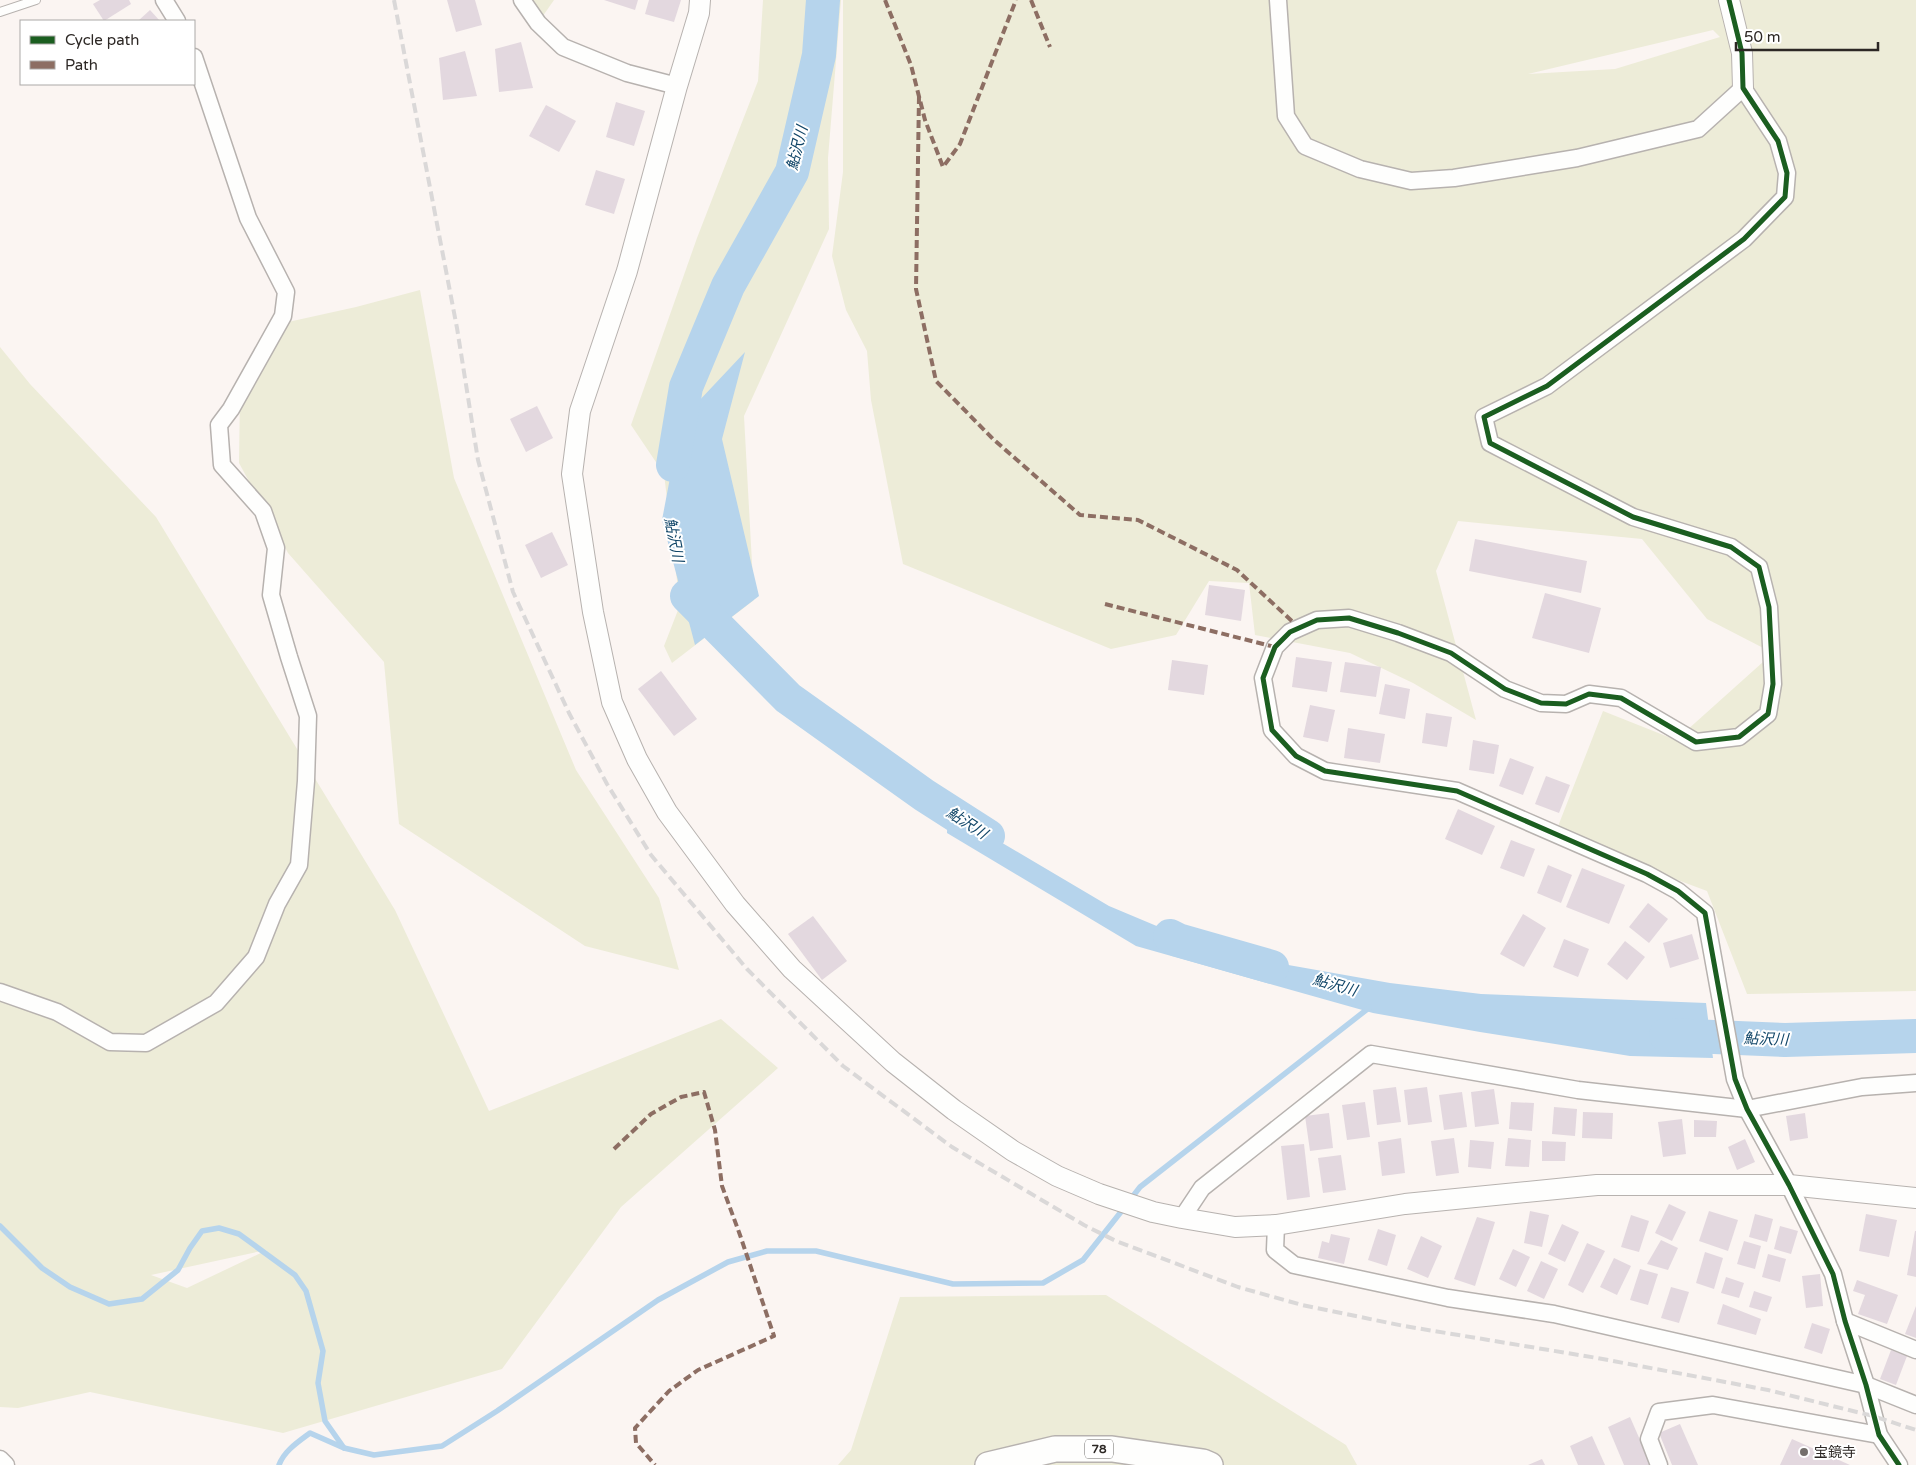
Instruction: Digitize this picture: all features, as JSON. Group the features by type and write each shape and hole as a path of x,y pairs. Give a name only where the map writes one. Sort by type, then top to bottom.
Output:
{"main road":[{"name":"78","path":"988,1465 1055,1449 1102,1449 1140,1452 1203,1462 1210,1465"}],"street":[{"path":"164,0 176,20"},
{"path":"522,0 538,23 562,47 627,73 677,86"},
{"path":"700,0 699,13 677,86 627,271 580,411 572,474 593,612 612,702 637,759 666,812 736,904 792,969 893,1062 954,1110 1013,1151 1057,1176 1099,1194 1154,1212 1182,1218 1235,1227 1276,1225 1405,1204 1597,1185 1789,1185 1916,1198"},
{"path":"1278,0 1286,116 1305,146 1360,169 1411,181 1454,178 1577,158 1698,129 1743,88"},
{"path":"1730,0 1742,53 1743,88 1778,141 1787,173 1785,197 1744,238 1548,386 1484,417 1490,443 1633,517 1731,547 1759,567 1769,607 1772,684 1768,714 1739,737 1696,742 1621,698 1589,694 1566,704 1541,704 1505,689 1451,653 1398,633 1349,618 1317,620 1290,632 1275,646 1263,678 1272,730 1296,756 1325,771 1457,791 1647,874 1678,891 1705,913 1735,1079 1747,1109 1789,1185 1833,1274 1845,1322 1866,1385 1879,1435 1899,1465"},
{"path":"0,992 57,1012 110,1042 146,1043 216,1004 256,957 277,904 299,865 306,781 308,716 270,594 276,548 263,511 222,465 220,425 231,409 283,316 286,292 248,218 195,60"},
{"path":"1182,1218 1202,1188 1371,1054 1578,1090 1747,1109 1862,1087 1916,1083"},
{"path":"1276,1225 1275,1250 1294,1265 1448,1298 1554,1314 1765,1364 1866,1385 1916,1404"},
{"path":"1845,1322 1916,1350"},
{"path":"1659,1465 1648,1439 1659,1412 1713,1405 1879,1435"},
{"path":"0,1459 6,1465"}],"lane":[{"path":"0,12 36,0"}],"green space":[{"path":"522,0 554,0 538,23"},
{"path":"763,0 841,0 828,158 829,229 744,416 754,600 672,663 664,646 680,605 664,474 631,425 697,238 758,81"},
{"path":"843,0 1916,0 1916,991 1747,994 1707,891 1555,834 1603,711 1676,740 1773,653 1707,619 1642,539 1458,521 1436,571 1476,720 1413,683 1350,653 1255,635 1249,583 1209,581 1176,635 1111,649 903,564 871,400 867,351 846,310 832,256 843,172","holes":["1713,30 1720,37 1615,69 1528,74"]},
{"path":"420,290 454,478 576,770 659,898 679,970 585,946 399,824 384,662 288,553 239,463 240,394 288,322"},
{"path":"0,347 30,384 156,517 395,910 489,1111 721,1019 778,1068 621,1207 502,1369 283,1433 90,1392 18,1408 0,1407","holes":["267,1250 187,1288 151,1275"]},
{"path":"1106,1295 1346,1445 1357,1465 838,1465 851,1450 900,1297"}],"water":[{"path":"745,352 722,439 759,596 695,645 662,520 681,420"},
{"path":"948,811 1109,906 1221,953 1390,983 1481,994 1706,1003 1713,1058 1630,1056 1373,1013 1136,946 947,833"}],"building":[{"path":"100,0 129,0 131,4 103,20 93,4"},
{"path":"447,0 475,0 482,25 456,32"},
{"path":"604,0 638,0 635,10"},
{"path":"649,0 681,0 674,22 645,14"},
{"path":"150,10 159,20 139,20"},
{"path":"521,42 533,88 499,92 495,49"},
{"path":"465,51 477,96 443,100 439,58"},
{"path":"616,102 645,111 634,146 606,137"},
{"path":"546,105 576,121 559,152 529,136"},
{"path":"596,170 625,179 614,214 585,205"},
{"path":"537,406 553,438 526,452 510,419"},
{"path":"552,532 568,565 541,578 525,545"},
{"path":"1475,539 1587,561 1581,593 1469,571"},
{"path":"1209,585 1245,590 1241,621 1205,615"},
{"path":"1545,593 1601,608 1589,653 1532,638"},
{"path":"1296,657 1332,662 1327,692 1292,687"},
{"path":"1172,660 1208,665 1204,695 1168,690"},
{"path":"1345,662 1381,667 1376,697 1340,692"},
{"path":"661,671 697,719 674,736 638,689"},
{"path":"1385,684 1410,689 1405,719 1379,714"},
{"path":"1310,705 1335,710 1328,742 1303,737"},
{"path":"1426,713 1452,717 1447,747 1422,743"},
{"path":"1348,728 1385,734 1380,763 1344,758"},
{"path":"1473,740 1499,745 1494,774 1469,770"},
{"path":"1510,758 1534,767 1523,795 1499,786"},
{"path":"1546,776 1570,785 1559,813 1535,804"},
{"path":"1458,809 1495,826 1482,855 1445,839"},
{"path":"1511,840 1535,849 1524,877 1500,868"},
{"path":"1548,865 1572,875 1561,903 1537,893"},
{"path":"1582,868 1625,885 1609,924 1566,907"},
{"path":"1648,903 1668,919 1649,943 1629,927"},
{"path":"1523,914 1546,928 1524,967 1500,954"},
{"path":"813,916 847,961 822,980 788,934"},
{"path":"1692,934 1699,959 1670,968 1663,943"},
{"path":"1564,939 1589,949 1578,977 1553,967"},
{"path":"1625,941 1645,957 1627,980 1607,964"},
{"path":"1396,1087 1401,1122 1377,1125 1373,1090"},
{"path":"1427,1087 1432,1122 1408,1125 1404,1090"},
{"path":"1494,1089 1499,1124 1475,1127 1471,1092"},
{"path":"1462,1092 1467,1127 1444,1130 1439,1095"},
{"path":"1365,1102 1370,1137 1347,1140 1342,1105"},
{"path":"1511,1102 1534,1103 1532,1131 1509,1129"},
{"path":"1554,1107 1577,1109 1575,1136 1552,1134"},
{"path":"1583,1112 1613,1113 1612,1139 1582,1138"},
{"path":"1329,1113 1333,1148 1310,1151 1305,1116"},
{"path":"1805,1113 1808,1138 1790,1141 1786,1116"},
{"path":"1682,1119 1686,1154 1663,1157 1658,1122"},
{"path":"1694,1120 1717,1121 1716,1137 1694,1137"},
{"path":"1401,1138 1405,1173 1382,1176 1378,1142"},
{"path":"1454,1138 1459,1173 1436,1176 1431,1141"},
{"path":"1508,1138 1531,1140 1529,1167 1505,1166"},
{"path":"1745,1139 1755,1162 1737,1170 1728,1147"},
{"path":"1470,1140 1494,1142 1491,1169 1468,1167"},
{"path":"1542,1141 1566,1142 1565,1161 1542,1161"},
{"path":"1304,1144 1310,1197 1287,1200 1281,1146"},
{"path":"1341,1155 1346,1190 1323,1193 1318,1158"},
{"path":"1669,1204 1686,1212 1672,1241 1655,1233"},
{"path":"1530,1211 1549,1215 1542,1247 1524,1243"},
{"path":"1709,1211 1738,1220 1728,1251 1699,1241"},
{"path":"1755,1214 1773,1219 1767,1242 1749,1237"},
{"path":"1866,1214 1897,1220 1889,1257 1859,1251"},
{"path":"1631,1215 1649,1221 1639,1252 1621,1247"},
{"path":"1477,1217 1495,1222 1475,1286 1454,1279"},
{"path":"1562,1224 1579,1232 1565,1262 1548,1254"},
{"path":"1780,1226 1798,1231 1791,1254 1774,1249"},
{"path":"1378,1229 1396,1235 1387,1266 1368,1260"},
{"path":"1916,1231 1916,1277 1907,1275"},
{"path":"1331,1234 1350,1238 1344,1264 1318,1258 1322,1241 1329,1243"},
{"path":"1421,1236 1442,1246 1428,1278 1407,1269"},
{"path":"1661,1240 1678,1248 1668,1270 1647,1264"},
{"path":"1744,1241 1761,1246 1755,1269 1737,1264"},
{"path":"1587,1243 1605,1251 1583,1293 1568,1285"},
{"path":"1513,1249 1530,1257 1516,1287 1499,1279"},
{"path":"1705,1252 1723,1258 1714,1289 1696,1283"},
{"path":"1768,1254 1786,1259 1780,1282 1762,1277"},
{"path":"1614,1258 1631,1266 1617,1295 1600,1287"},
{"path":"1541,1261 1558,1269 1544,1299 1527,1291"},
{"path":"1640,1269 1658,1274 1648,1305 1630,1300"},
{"path":"1820,1274 1823,1306 1806,1308 1802,1276"},
{"path":"1726,1277 1744,1283 1739,1298 1721,1293"},
{"path":"1857,1280 1898,1295 1887,1324 1858,1314 1865,1295 1853,1291"},
{"path":"1671,1287 1689,1292 1679,1323 1661,1318"},
{"path":"1754,1291 1772,1297 1767,1312 1749,1307"},
{"path":"1723,1304 1761,1319 1756,1335 1717,1324"},
{"path":"1916,1306 1916,1338 1905,1334"},
{"path":"1812,1323 1830,1329 1822,1354 1804,1348"},
{"path":"1891,1350 1907,1356 1896,1385 1880,1379"},
{"path":"1630,1417 1651,1465 1624,1465 1608,1427"},
{"path":"1680,1424 1698,1465 1672,1465 1659,1433"},
{"path":"1592,1436 1605,1465 1578,1465 1570,1446"},
{"name":"宝鏡寺","path":"1792,1439 1850,1465 1780,1465"},
{"path":"1542,1459 1545,1465 1528,1465"}],"waterway":[{"name":"鮎沢川","path":"673,465 686,387 728,286 792,172 819,55 823,0"},
{"name":"鮎沢川","path":"687,596 788,698 924,795 988,836"},
{"name":"鮎沢川","path":"1170,936 1178,940 1272,967"},
{"path":"1130,1200 1140,1187 1370,1007"},
{"name":"鮎沢川","path":"1666,1035 1785,1040 1916,1036"},
{"path":"279,1465 288,1451 310,1433 344,1448 374,1455 442,1446 497,1411 658,1300 728,1262 767,1251 816,1251 953,1284 1043,1283 1083,1260 1124,1208"},
{"path":"0,1226 42,1268 70,1287 109,1304 142,1299 178,1270 202,1231 219,1228 239,1234 295,1275 306,1291 323,1351 318,1383 325,1421 344,1448"}],"railway":[{"path":"394,0 457,328 478,460 513,592 569,713 607,784 651,855 747,969 843,1066 952,1147 1084,1225 1116,1241 1238,1287 1302,1305 1404,1326 1597,1358 1768,1390 1873,1416 1916,1430"}],"marked path":[{"path":"885,0 911,65 925,120 943,167 960,144 1016,0"},
{"path":"1031,0 1050,47"},
{"path":"919,96 916,289 936,381 993,439 1080,515 1138,520 1237,570 1294,623"},
{"path":"1105,604 1275,647"},
{"path":"614,1149 651,1114 681,1097 704,1092 715,1130 722,1186 774,1336 698,1370 669,1391 635,1428 636,1443 655,1465"}],"cycle path":[{"path":"1729,0 1742,53 1743,88 1778,141 1787,173 1785,197 1744,239 1547,386 1484,417 1490,443 1633,517 1731,547 1759,567 1769,607 1773,684 1768,714 1739,737 1696,742 1621,698 1589,694 1566,704 1541,703 1505,689 1451,653 1398,633 1349,618 1317,620 1290,632 1275,647 1263,678 1272,730 1296,756 1325,771 1457,791 1647,874 1678,891 1705,913 1735,1079 1747,1109 1789,1185 1833,1274 1879,1435 1899,1465"}],"place":[{"name":"宝鏡寺","path":"1804,1452"}]}
